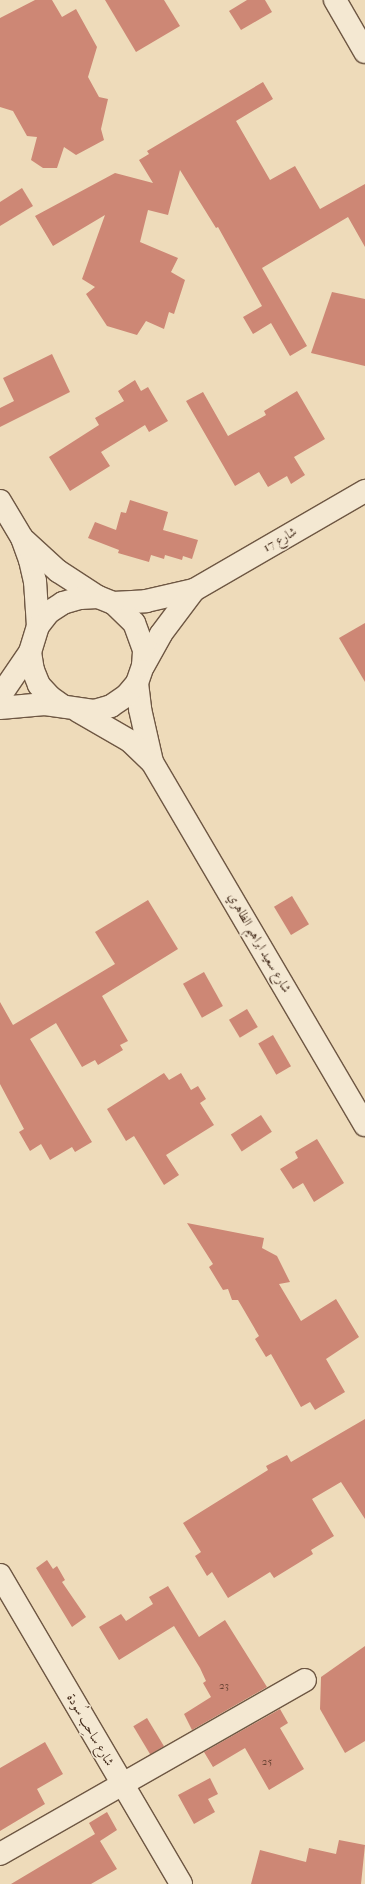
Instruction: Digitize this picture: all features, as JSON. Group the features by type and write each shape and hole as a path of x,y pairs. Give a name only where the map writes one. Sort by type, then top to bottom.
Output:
{"street":[{"path":"335,0 365,52"},
{"name":"شارع 17","path":"105,600 151,600 194,590 365,491"},
{"path":"0,500 22,538 35,582 38,626 30,652 0,696"},
{"path":"0,708 26,704 94,711 111,706 126,696 140,674 141,636 130,617 58,571 22,538"},
{"name":"شارع 17","path":"140,674 161,634 194,590"},
{"path":"38,626 49,612 63,603 80,598 105,600"},
{"path":"30,652 33,670 39,685 50,697 70,708"},
{"name":"شارع سعيد ابراهيم الظاهري","path":"140,674 140,709 152,762"},
{"name":"شارع سعيد ابراهيم الظاهري","path":"70,708 130,741 152,762 365,1125"},
{"name":"شارع ساحِب سُودة","path":"0,1576 181,1884"},
{"path":"0,1854 305,1680"}],"building":[{"path":"35,0 52,0 62,17 76,9 97,47 88,77 99,97 108,99 101,129 104,140 76,155 64,147 57,168 43,168 31,160 37,137 27,136 13,111 0,107 0,18"},
{"path":"105,0 164,0 180,26 136,52"},
{"path":"247,0 265,0 272,12 241,30 229,11"},
{"path":"263,82 273,99 236,121 270,180 295,166 320,209 365,184 365,247 348,217 262,268 307,346 290,356 271,323 253,334 243,317 262,306 218,227 216,228 180,170 168,215 148,210 140,242 178,258 171,272 185,280 174,314 169,312 164,329 146,321 137,335 107,326 86,294 95,287 82,279 105,215 53,246 35,216 115,173 153,183 139,160 149,154 147,151"},
{"path":"22,188 33,206 0,226 0,202"},
{"path":"332,292 365,299 365,366 311,353"},
{"path":"52,354 70,392 0,427 0,408 14,401 3,378"},
{"path":"135,380 141,391 148,387 168,421 149,432 145,425 101,452 110,466 70,491 49,457 99,425 95,418 124,401 118,391"},
{"path":"297,391 325,439 294,457 305,475 291,484 287,476 268,487 259,472 235,486 186,401 203,392 228,436 266,415 264,411"},
{"path":"130,500 168,512 163,530 198,540 192,559 183,556 182,560 165,555 164,559 151,555 149,562 118,553 119,550 88,538 95,522 116,530 121,512 126,513"},
{"path":"365,623 365,682 339,638"},
{"path":"292,896 309,924 291,935 274,907"},
{"path":"148,900 178,949 102,996 128,1041 120,1045 123,1050 98,1065 95,1060 82,1067 56,1023 30,1039 92,1142 75,1152 72,1147 50,1160 41,1144 30,1151 19,1132 24,1129 0,1084 0,1002 13,1025 115,964 95,932"},
{"path":"204,972 223,1006 202,1018 183,984"},
{"path":"247,1009 258,1027 240,1038 229,1020"},
{"path":"273,1035 291,1066 276,1075 258,1044"},
{"path":"164,1073 169,1080 181,1073 191,1090 198,1086 206,1099 200,1103 214,1125 166,1155 179,1175 164,1185 134,1136 126,1141 107,1109"},
{"path":"261,1115 272,1132 242,1151 231,1135"},
{"path":"317,1139 344,1183 314,1202 303,1183 293,1189 280,1169 298,1158 295,1152"},
{"path":"187,1223 264,1238 262,1248 277,1256 290,1282 279,1284 301,1321 336,1299 359,1337 326,1359 345,1392 315,1410 310,1402 301,1407 271,1354 266,1357 255,1339 259,1336 238,1300 232,1300 228,1289 223,1290 209,1267 213,1264"},
{"path":"365,1419 365,1519 341,1482 312,1499 334,1536 311,1550 313,1554 274,1578 270,1572 228,1598 212,1572 207,1576 195,1556 201,1552 183,1523 268,1470 266,1466 287,1455 291,1462"},
{"path":"47,1560 53,1569 57,1566 65,1580 62,1582 86,1617 72,1627 36,1568"},
{"path":"168,1586 199,1637 225,1620 267,1687 192,1730 184,1714 211,1697 203,1683 206,1681 200,1668 174,1626 119,1660 99,1627 121,1614 126,1621 153,1604 149,1597"},
{"path":"365,1646 365,1741 345,1753 320,1709 321,1677"},
{"path":"280,1709 288,1723 280,1728 304,1769 269,1790 245,1748 213,1767 204,1752"},
{"path":"147,1718 164,1746 150,1755 133,1726"},
{"path":"45,1742 63,1774 37,1789 45,1804 0,1831 0,1768"},
{"path":"210,1778 218,1794 208,1799 215,1812 194,1824 178,1795"},
{"path":"107,1812 117,1830 100,1841 117,1869 91,1884 11,1884 95,1834 89,1823"},
{"path":"339,1840 365,1845 361,1884 251,1884 260,1850 306,1862 309,1848 336,1854"}]}
